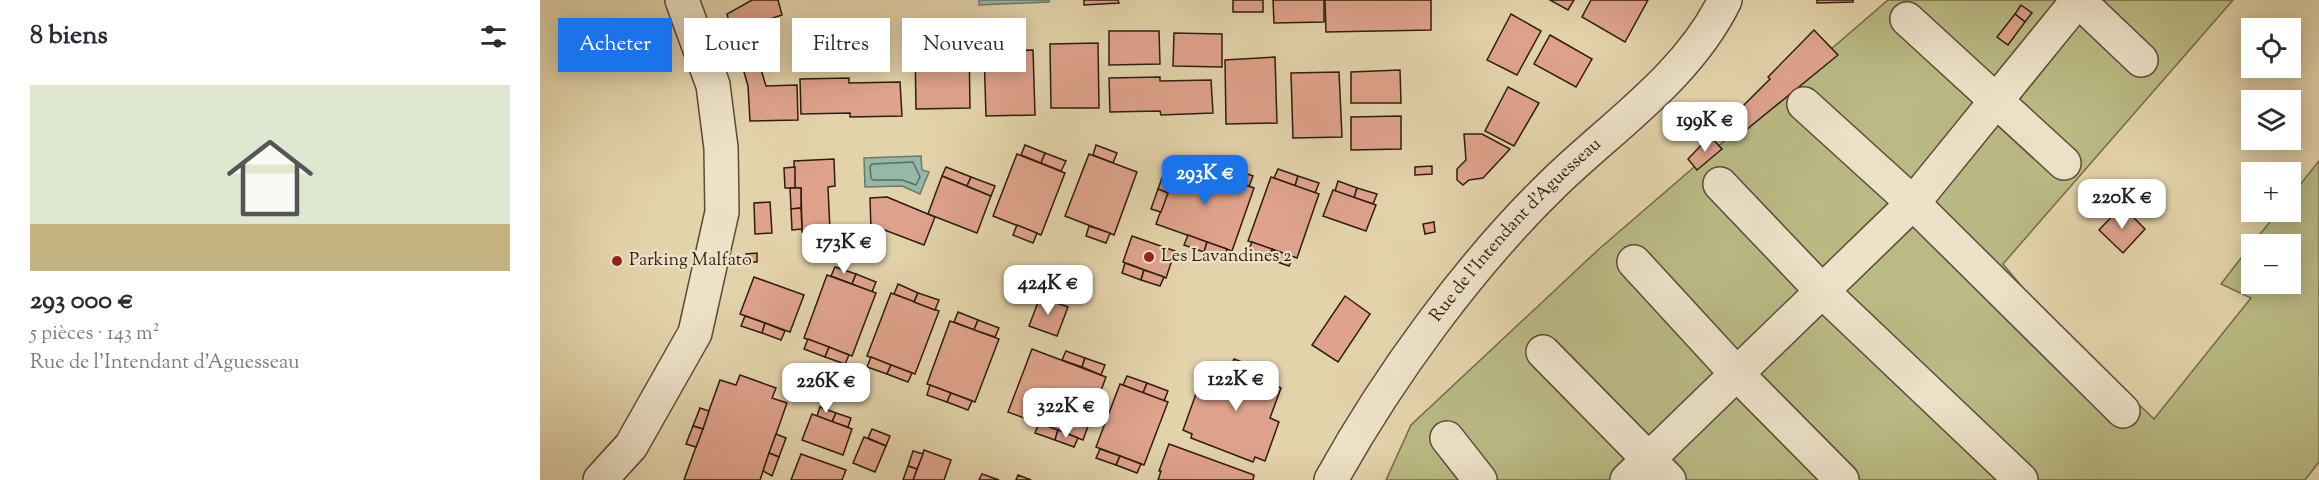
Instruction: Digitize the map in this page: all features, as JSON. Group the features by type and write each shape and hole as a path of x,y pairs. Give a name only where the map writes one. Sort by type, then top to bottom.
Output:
{"street":[{"path":"600,480 631,447 694,333 722,212 721,148 712,86 682,0"},
{"name":"Rue de l'Intendant d'Aguesseau","path":"1331,480 1360,427 1441,313 1499,241 1554,182 1667,80 1716,19 1725,0"},
{"path":"1543,352 1648,473 1737,374 1913,203 2078,0 2141,60"},
{"path":"1907,19 2064,163"},
{"path":"1804,104 1913,203 2123,411"},
{"path":"1720,184 1822,291 2021,480"},
{"path":"1634,262 1737,374 1842,480"},
{"path":"1447,438 1480,480"}],"green space":[{"path":"1888,0 2233,0 2003,264 2049,319 2154,419 2251,298 2242,294 2301,294 2301,234 2260,234 2270,222 2301,222 2301,184 2319,161 2319,462 2305,480 1386,480 1411,425 1599,249"},
{"path":"2241,258 2241,293 2221,284"}],"water":[{"path":"979,0 1049,0 1049,2 979,5"},
{"path":"921,156 922,170 929,172 920,194 902,186 865,187 864,158"}],"building":[{"path":"752,0 778,0 782,15 773,18 728,18 727,14"},
{"path":"1084,0 1118,0 1119,3 1084,5"},
{"path":"1233,0 1263,0 1263,12 1233,12"},
{"path":"1273,0 1324,0 1324,22 1274,23"},
{"path":"1325,0 1431,0 1431,30 1326,32"},
{"path":"1550,0 1574,0 1568,10"},
{"path":"1591,0 1648,0 1625,42 1582,17"},
{"path":"1817,0 1853,0 1853,2 1817,3"},
{"path":"2021,5 2032,13 2025,22 2015,14"},
{"path":"1511,14 1541,31 1517,75 1487,60"},
{"path":"2015,14 2025,22 2008,45 1997,37"},
{"path":"1814,30 1838,55 1746,130 1733,116"},
{"path":"1109,31 1159,31 1160,64 1109,65"},
{"path":"1174,33 1222,34 1222,67 1173,66"},
{"path":"1550,35 1592,59 1576,87 1534,64"},
{"path":"1098,43 1099,108 1051,108 1050,44"},
{"path":"1026,50 1033,50 1035,115 986,116 985,72 1026,72"},
{"path":"1275,57 1277,123 1226,124 1225,60"},
{"path":"1400,70 1401,103 1351,103 1351,72"},
{"path":"744,72 762,72 766,86 797,85 798,120 750,121 748,86"},
{"path":"915,72 969,72 970,108 916,109"},
{"path":"1339,72 1342,137 1293,138 1291,73"},
{"path":"1160,77 1160,81 1211,80 1213,113 1161,115 1160,111 1110,112 1109,78"},
{"path":"849,78 849,83 900,82 902,116 850,117 850,113 801,114 800,79"},
{"path":"1508,87 1539,103 1514,146 1485,131"},
{"path":"1401,116 1401,149 1351,150 1351,117"},
{"path":"1464,134 1482,134 1510,149 1483,178 1469,180 1463,185 1457,180 1457,169 1466,160"},
{"path":"1710,136 1722,149 1697,170 1688,159"},
{"path":"1025,145 1045,153 1041,163 1021,155"},
{"path":"1096,145 1117,153 1113,163 1093,155"},
{"path":"1045,153 1066,161 1061,171 1041,163"},
{"path":"1017,154 1065,173 1041,235 993,216"},
{"path":"1089,154 1137,172 1114,235 1065,216"},
{"path":"834,159 835,186 828,187 830,231 802,232 801,188 795,188 794,161"},
{"path":"1179,161 1254,188 1232,251 1156,224"},
{"path":"1213,162 1233,169 1229,179 1210,172"},
{"path":"1432,166 1432,174 1415,175 1415,167"},
{"path":"795,167 795,188 785,188 784,168"},
{"path":"946,167 971,177 967,186 942,176"},
{"path":"1233,169 1253,176 1249,186 1229,179"},
{"path":"1278,169 1298,176 1295,186 1274,178"},
{"path":"1165,170 1175,173 1168,193 1158,189"},
{"path":"942,176 991,196 977,233 928,214"},
{"path":"1298,176 1319,183 1315,193 1295,186"},
{"path":"971,177 995,186 991,196 967,186"},
{"path":"1271,177 1319,194 1297,258 1248,241"},
{"path":"1338,181 1357,188 1354,198 1335,191"},
{"path":"790,188 801,188 801,208 791,209"},
{"path":"1357,188 1377,194 1373,204 1354,198"},
{"path":"1158,189 1168,193 1161,212 1151,209"},
{"path":"1333,190 1376,205 1366,231 1323,216"},
{"path":"887,197 935,217 924,245 882,229 871,230 870,198"},
{"path":"770,202 772,233 755,234 754,203"},
{"path":"2122,206 2145,229 2123,253 2099,230"},
{"path":"801,208 802,229 792,230 791,209"},
{"path":"1434,222 1435,232 1425,234 1423,224"},
{"path":"1017,225 1037,233 1033,243 1013,235"},
{"path":"1089,226 1110,233 1106,243 1086,236"},
{"path":"1188,235 1207,242 1204,252 1184,245"},
{"name":"Les Lavandines 2","path":"1132,236 1175,251 1166,278 1123,262"},
{"path":"1207,242 1227,249 1223,259 1204,252"},
{"path":"1252,242 1272,249 1269,259 1248,252"},
{"path":"1272,249 1293,257 1289,266 1269,259"},
{"path":"757,253 757,262 747,262 746,254"},
{"path":"1125,263 1144,270 1141,280 1122,273"},
{"path":"835,267 856,274 852,284 831,276"},
{"path":"1144,270 1164,277 1160,286 1141,280"},
{"path":"856,274 876,282 872,292 852,284"},
{"path":"827,275 876,293 852,356 804,338"},
{"path":"754,277 804,295 790,332 740,314"},
{"path":"898,284 918,293 914,302 894,294"},
{"path":"891,293 939,311 915,374 867,356"},
{"path":"918,293 939,300 935,310 914,302"},
{"path":"1345,296 1370,314 1338,362 1312,345"},
{"path":"1040,297 1068,307 1057,336 1029,326"},
{"path":"958,312 978,320 974,330 954,322"},
{"path":"745,316 765,323 762,333 741,326"},
{"path":"978,320 999,328 995,337 974,330"},
{"path":"950,321 999,339 975,402 927,384"},
{"path":"765,323 785,331 781,340 762,333"},
{"path":"808,339 829,347 825,357 804,349"},
{"path":"829,347 849,355 845,364 825,357"},
{"path":"1032,349 1106,377 1083,440 1008,412"},
{"path":"1066,351 1085,358 1082,367 1062,360"},
{"path":"871,357 891,365 887,374 867,367"},
{"path":"1085,358 1105,365 1101,375 1082,367"},
{"path":"1234,359 1273,374 1269,383 1281,388 1270,418 1279,422 1265,461 1255,457 1253,462 1191,438 1192,434 1183,430 1197,391 1207,395 1218,364 1230,369"},
{"path":"891,365 912,373 908,382 887,374"},
{"path":"740,375 776,388 772,398 787,403 760,480 684,480 720,380 736,385"},
{"path":"1127,376 1147,383 1143,393 1123,385"},
{"path":"1147,383 1168,391 1164,401 1143,393"},
{"path":"1120,384 1168,402 1144,465 1096,447"},
{"path":"930,385 951,393 947,402 927,395"},
{"path":"951,393 972,401 968,410 947,402"},
{"path":"820,407 836,413 832,422 817,416"},
{"path":"700,408 709,411 703,429 693,426"},
{"path":"836,413 851,418 848,427 832,422"},
{"path":"812,414 852,429 843,455 802,440"},
{"path":"1039,423 1058,430 1055,440 1035,433"},
{"path":"693,426 703,429 696,447 686,444"},
{"path":"872,429 890,436 886,446 868,438"},
{"path":"1058,430 1078,438 1074,447 1055,440"},
{"path":"776,434 786,438 779,457 769,453"},
{"path":"864,437 886,446 875,472 853,463"},
{"path":"1169,444 1254,475 1253,480 1158,480"},
{"path":"1100,449 1120,456 1116,465 1096,458"},
{"path":"924,450 951,460 944,480 913,480"},
{"path":"913,451 923,454 917,469 908,466"},
{"path":"769,453 779,457 772,476 763,471"},
{"path":"801,454 846,470 842,480 791,480"},
{"path":"1120,456 1141,464 1137,473 1116,465"},
{"path":"908,466 917,469 913,480 903,480"},
{"path":"982,474 999,480 979,480"},
{"path":"1018,475 1031,480 1016,480"}],"place":[{"name":"Les Lavandines 2","path":"1149,257"},
{"name":"Parking Malfato","path":"617,261"}]}
